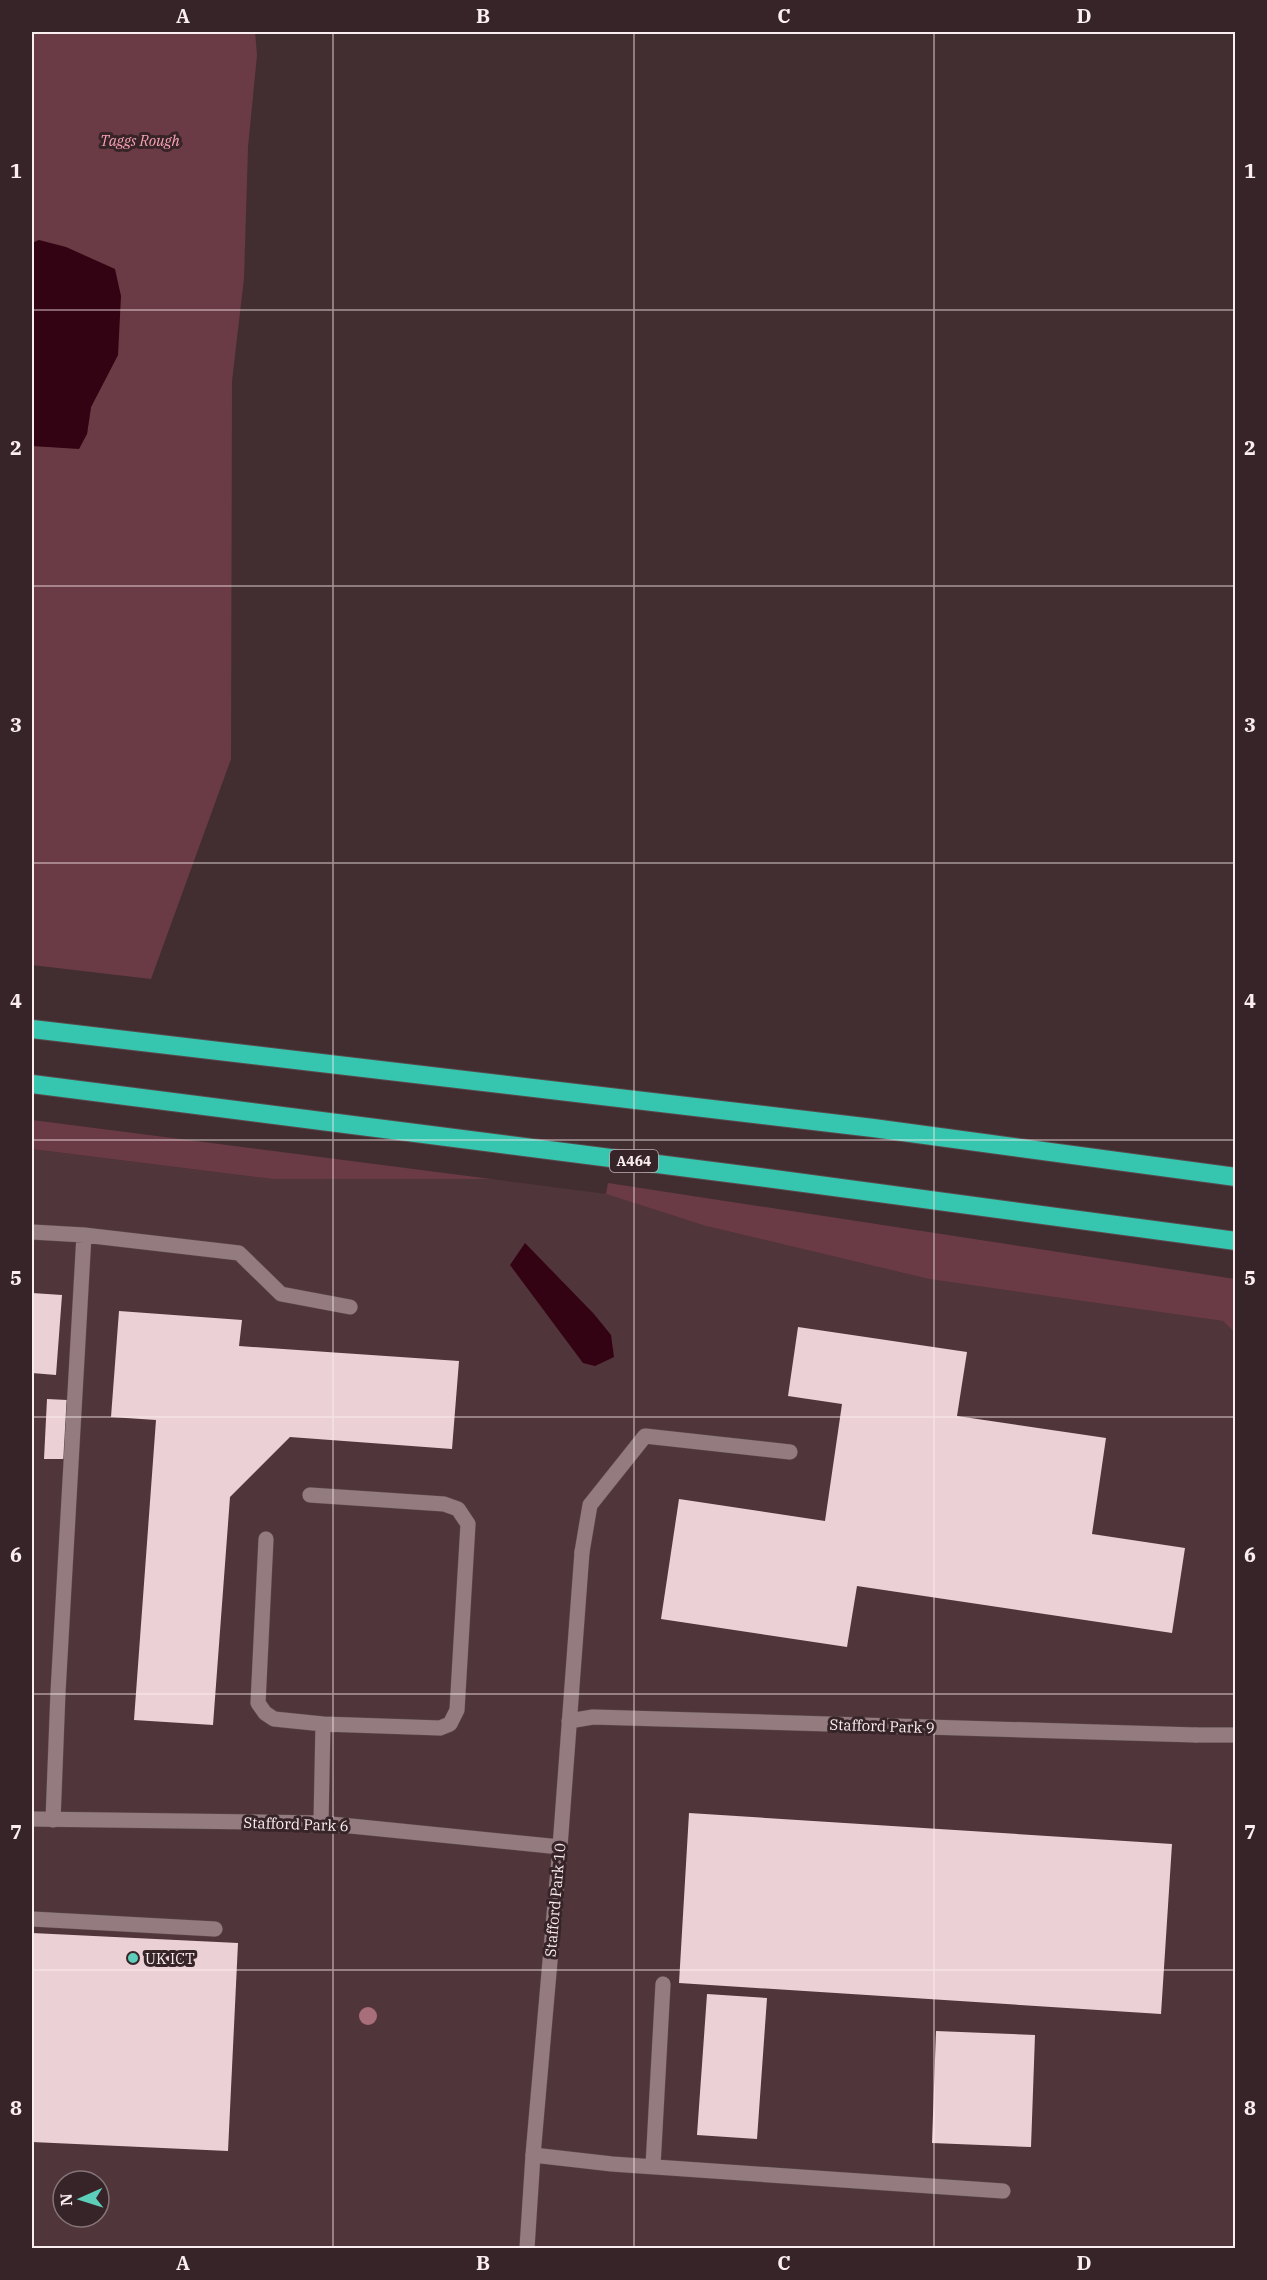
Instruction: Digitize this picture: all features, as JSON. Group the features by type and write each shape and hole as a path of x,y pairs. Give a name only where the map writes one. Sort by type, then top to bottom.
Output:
{"highway":[{"path":"32,1029 873,1128 1236,1177"},
{"name":"A464","path":"32,1084 1236,1241"}],"street":[{"path":"32,1233 84,1235 239,1253 281,1294 350,1307"},
{"path":"52,1820 84,1235"},
{"name":"Stafford Park 10","path":"527,2248 582,1551 590,1504 645,1436 790,1452"},
{"path":"266,1539 258,1703 265,1713 274,1719 323,1724 440,1728 450,1724 457,1710 468,1524 458,1509 444,1504 310,1495"},
{"name":"Stafford Park 9","path":"569,1720 593,1717 1236,1735"},
{"path":"321,1823 323,1724"},
{"name":"Stafford Park 6","path":"32,1819 321,1823 560,1846"},
{"path":"32,1919 215,1929"},
{"path":"653,2166 663,1983"},
{"path":"533,2156 1003,2191"}],"shaded area":[{"path":"39,240 66,247 115,269 121,296 118,355 91,407 87,434 79,449 32,446 32,243"},
{"path":"32,1149 273,1179 491,1179 606,1194 706,1226 929,1279 1223,1321 1235,1333 1235,2248 32,2248"},
{"path":"525,1243 594,1314 611,1335 614,1357 595,1366 583,1363 510,1265"}],"green space":[{"name":"Taggs Rough","path":"32,32 255,32 257,55 248,147 244,278 232,381 231,759 151,979 32,965 32,446 79,448 87,434 91,407 118,355 39,240 32,243"},
{"path":"32,1120 491,1179 273,1179 32,1149"},
{"path":"608,1183 1235,1279 1235,1333 1223,1321 929,1279 706,1226 606,1194"}],"building":[{"path":"32,1293 62,1295 56,1375 32,1373"},
{"path":"119,1311 242,1320 239,1346 459,1361 452,1449 290,1437 230,1497 213,1725 134,1720 156,1420 111,1417"},
{"path":"798,1327 967,1352 957,1416 1106,1438 1092,1534 1185,1548 1172,1633 857,1586 847,1647 661,1619 679,1499 825,1521 842,1404 788,1396"},
{"path":"47,1399 67,1400 64,1459 44,1459"},
{"path":"689,1813 1172,1844 1161,2014 679,1983"},
{"path":"32,1933 238,1943 228,2151 32,2142"},
{"path":"707,1994 767,1998 757,2139 697,2135"},
{"path":"936,2031 1035,2035 1031,2147 932,2143"}],"place":[{"name":"UK ICT","path":"133,1958"}]}
